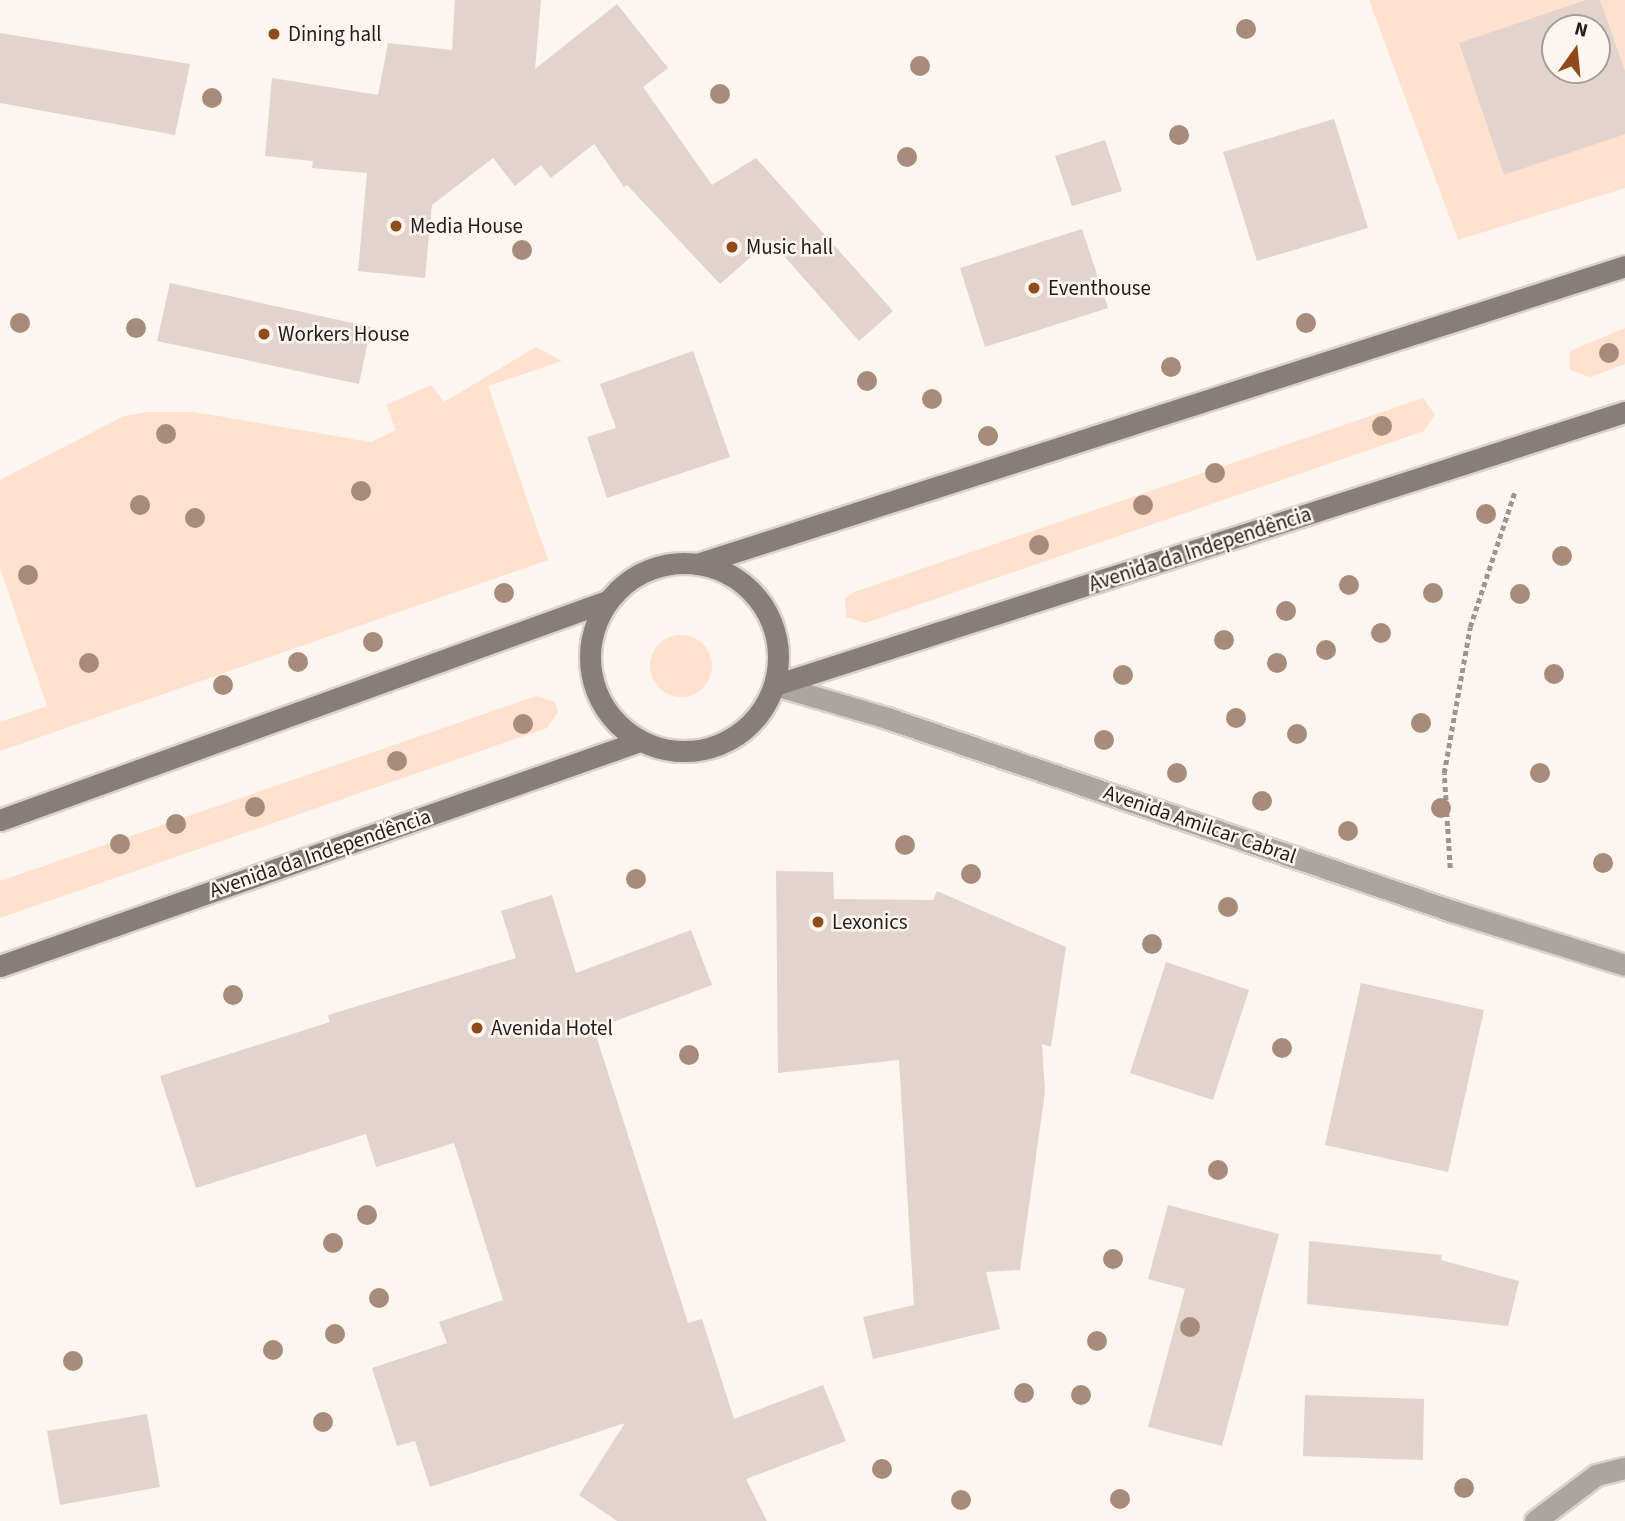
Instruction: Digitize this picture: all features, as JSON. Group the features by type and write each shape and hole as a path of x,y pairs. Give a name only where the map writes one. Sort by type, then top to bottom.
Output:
{"street":[{"path":"0,820 607,601 647,570 697,564 1625,266"},
{"name":"Avenida da Independência","path":"775,685 1625,412"},
{"path":"607,601 593,630 589,662 597,694 614,721 640,741 671,751 720,744 760,713 775,685 779,652 771,621 754,594 728,574 697,564"},
{"name":"Avenida Amilcar Cabral","path":"775,685 978,748 1452,911 1625,965"},
{"name":"Avenida da Independência","path":"0,966 640,741"},
{"path":"1535,1521 1596,1475 1625,1468"}],"path":[{"path":"1452,911 1444,773 1470,627 1531,444"}],"shaded area":[{"path":"1369,0 1625,0 1625,188 1458,240"},
{"path":"1625,328 1625,364 1590,377 1570,370 1570,351"},
{"path":"536,347 562,361 488,386 548,560 0,751 0,722 47,706 0,568 0,480 124,416 147,412 194,412 371,442 396,430 386,405 431,385 444,402"},
{"path":"1423,398 1435,415 1424,431 865,623 846,617 845,598 854,592"},
{"path":"681,635 693,637 703,644 710,654 710,678 703,688 693,695 681,697 669,695 659,688 652,678 650,666 652,654 659,644 669,637"},
{"path":"536,696 555,702 558,712 547,728 0,918 0,881"}],"building":[{"path":"455,0 541,0 535,69 617,4 668,68 643,87 712,185 756,158 893,311 859,341 770,240 720,284 627,185 624,187 594,144 551,178 541,165 515,186 493,158 432,205 425,278 358,271 367,173 312,168 313,161 265,156 272,78 378,95 388,43 452,50"},
{"path":"1586,0 1600,0 1605,14 1545,14"},
{"path":"1541,15 1541,84 1611,84 1611,31 1625,71 1625,134 1504,175 1459,43"},
{"path":"0,33 190,64 175,135 0,103"},
{"path":"1334,119 1368,228 1257,261 1223,152"},
{"path":"1105,140 1122,191 1072,206 1055,156"},
{"name":"Eventhouse","path":"1082,229 1108,308 985,347 960,268"},
{"name":"Workers House","path":"170,283 371,327 359,384 157,341"},
{"path":"693,351 730,457 607,498 587,437 616,428 600,384"},
{"path":"776,871 833,872 834,899 933,900 937,891 1066,947 1051,1047 1042,1044 1045,1092 1020,1270 986,1272 1000,1329 873,1359 863,1317 914,1305 899,1060 778,1073"},
{"path":"552,895 576,973 691,930 712,985 594,1029 688,1323 702,1319 734,1419 823,1385 846,1441 746,1479 767,1521 617,1521 579,1495 625,1423 430,1487 415,1441 397,1446 372,1368 447,1343 439,1322 503,1300 454,1143 376,1167 366,1134 196,1188 160,1076 330,1022 328,1015 516,958 501,911"},
{"path":"1166,962 1249,990 1213,1100 1130,1073"},
{"path":"1361,983 1484,1010 1448,1172 1325,1145"},
{"path":"1168,1205 1279,1234 1222,1446 1148,1427 1185,1289 1148,1279"},
{"path":"1309,1241 1442,1255 1441,1260 1519,1281 1508,1326 1307,1304"},
{"path":"1305,1395 1424,1399 1423,1460 1303,1456"},
{"path":"147,1414 160,1487 60,1505 47,1431"}],"place":[{"name":"Dining hall","path":"274,34"},
{"name":"Media House","path":"396,226"},
{"name":"Music hall","path":"732,247"},
{"name":"Eventhouse","path":"1034,288"},
{"name":"Workers House","path":"264,334"},
{"name":"Lexonics","path":"818,922"},
{"name":"Avenida Hotel","path":"477,1028"}]}
